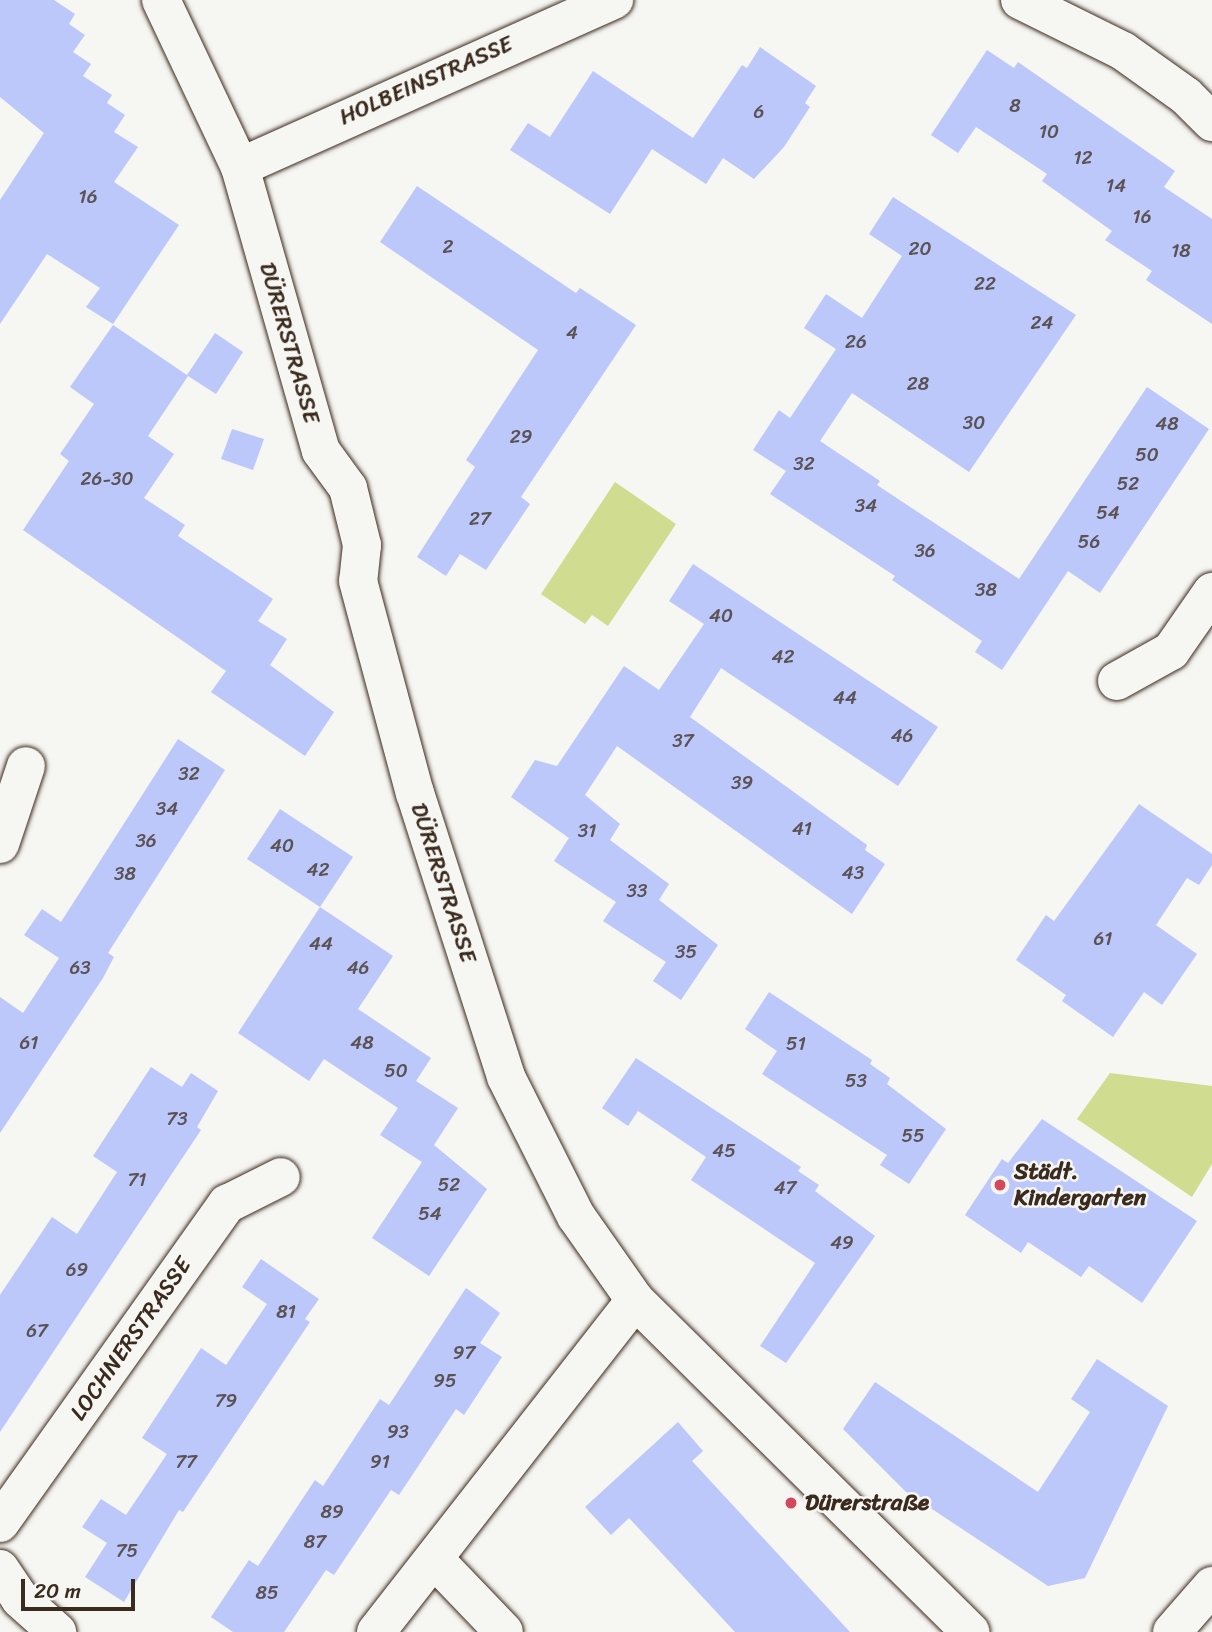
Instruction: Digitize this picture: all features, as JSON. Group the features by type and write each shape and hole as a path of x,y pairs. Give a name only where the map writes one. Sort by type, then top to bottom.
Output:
{"street":[{"name":"DÜRERSTRASSE","path":"161,0 240,167 321,451 348,488 362,545 358,581 415,793 506,1077 576,1216 635,1300 971,1632"},
{"name":"HOLBEINSTRASSE","path":"240,167 369,105 614,0"},
{"path":"1020,0 1123,51 1186,96 1212,122"},
{"path":"1116,681 1171,651 1212,592"},
{"path":"1,839 26,766"},
{"name":"LOCHNERSTRASSE","path":"0,1523 227,1203 281,1177"},
{"path":"376,1632 436,1561 635,1300"},
{"path":"436,1561 504,1632"},
{"path":"0,1569 20,1599 57,1632"},
{"path":"1172,1632 1212,1586"}],"green space":[{"path":"615,482 676,524 608,626 592,615 585,624 541,594"},
{"path":"1110,1073 1212,1086 1212,1164 1192,1197 1077,1119"}],"building":[{"path":"0,0 54,0 75,14 69,24 85,35 73,52 91,64 83,76 112,95 107,103 125,115 114,132 138,147 114,182 179,225 113,324 86,307 100,288 47,254 0,324 0,200 44,133 0,97"},
{"path":"760,47 816,86 805,103 810,107 784,147 754,179 723,158 706,184 652,149 610,214 510,150 528,123 550,137 593,71 693,138 742,65 747,68"},
{"path":"987,50 1014,68 1018,62 1175,171 1164,187 1212,219 1212,324 1146,280 1152,271 1105,240 1112,231 1042,181 1047,174 976,127 958,153 931,135"},
{"path":"417,186 576,293 580,288 636,325 521,497 530,504 486,570 460,554 446,576 417,557 475,467 466,460 538,350 380,242"},
{"path":"893,197 1076,315 969,472 852,393 820,441 880,481 877,485 1019,579 1147,387 1209,429 1100,593 1068,571 1002,670 975,652 982,641 892,580 895,576 770,494 786,471 753,450 779,410 790,418 836,349 804,328 826,294 862,318 902,256 869,234"},
{"path":"113,325 187,375 215,333 243,352 216,394 188,376 148,436 174,454 144,498 185,525 178,536 273,599 258,621 287,639 270,665 334,712 305,756 211,692 226,671 23,530 69,461 60,454 94,404 70,387"},
{"path":"232,429 264,439 253,470 221,459"},
{"path":"693,564 938,727 898,786 721,668 690,717 867,845 865,850 885,864 852,914 617,746 585,795 620,824 610,840 669,884 659,900 718,945 681,1000 653,981 666,962 603,921 616,902 554,861 569,838 511,797 535,760 557,766 624,666 659,690 704,624 669,601"},
{"path":"178,739 225,770 108,953 114,957 103,978 0,1133 0,997 23,1013 59,958 24,935 42,909 61,922"},
{"path":"1139,804 1212,854 1212,865 1199,885 1187,878 1156,925 1197,954 1162,1005 1144,992 1113,1037 1062,1001 1066,995 1016,960 1046,915 1054,921"},
{"path":"280,809 353,857 320,907 247,859"},
{"path":"320,907 393,956 358,1009 431,1058 416,1081 458,1108 434,1145 487,1189 429,1276 372,1238 422,1162 380,1135 398,1108 324,1059 309,1081 238,1033"},
{"path":"769,992 872,1060 870,1064 890,1078 887,1084 946,1129 909,1184 880,1165 887,1155 762,1074 777,1051 745,1029"},
{"path":"636,1058 801,1167 798,1171 819,1185 815,1191 875,1236 786,1363 760,1346 815,1263 691,1180 706,1157 638,1111 628,1126 602,1108"},
{"path":"151,1067 182,1087 191,1073 218,1091 197,1127 201,1130 0,1432 0,1295 52,1217 77,1234 117,1172 93,1156"},
{"path":"1042,1119 1197,1221 1142,1303 1089,1266 1081,1277 1028,1242 1021,1253 965,1215 1002,1159 1008,1163"},
{"path":"261,1259 319,1299 305,1319 310,1322 183,1512 179,1510 124,1602 85,1577 107,1543 82,1527 101,1499 126,1515 167,1454 142,1438 201,1348 226,1365 267,1304 242,1287"},
{"path":"466,1288 500,1313 480,1343 502,1357 464,1415 456,1409 399,1495 391,1490 334,1575 326,1570 284,1632 233,1632 211,1617 249,1560 258,1566 315,1480 323,1486 380,1399 389,1405"},
{"path":"1097,1359 1168,1406 1085,1578 1048,1586 905,1491 843,1429 875,1382 1038,1492 1090,1412 1071,1399"},
{"path":"678,1422 703,1451 692,1461 850,1632 735,1632 629,1518 611,1535 585,1507"}],"place":[{"name":"Städt. Kindergarten","path":"1000,1185"},
{"name":"Dürerstraße","path":"791,1503"}]}
